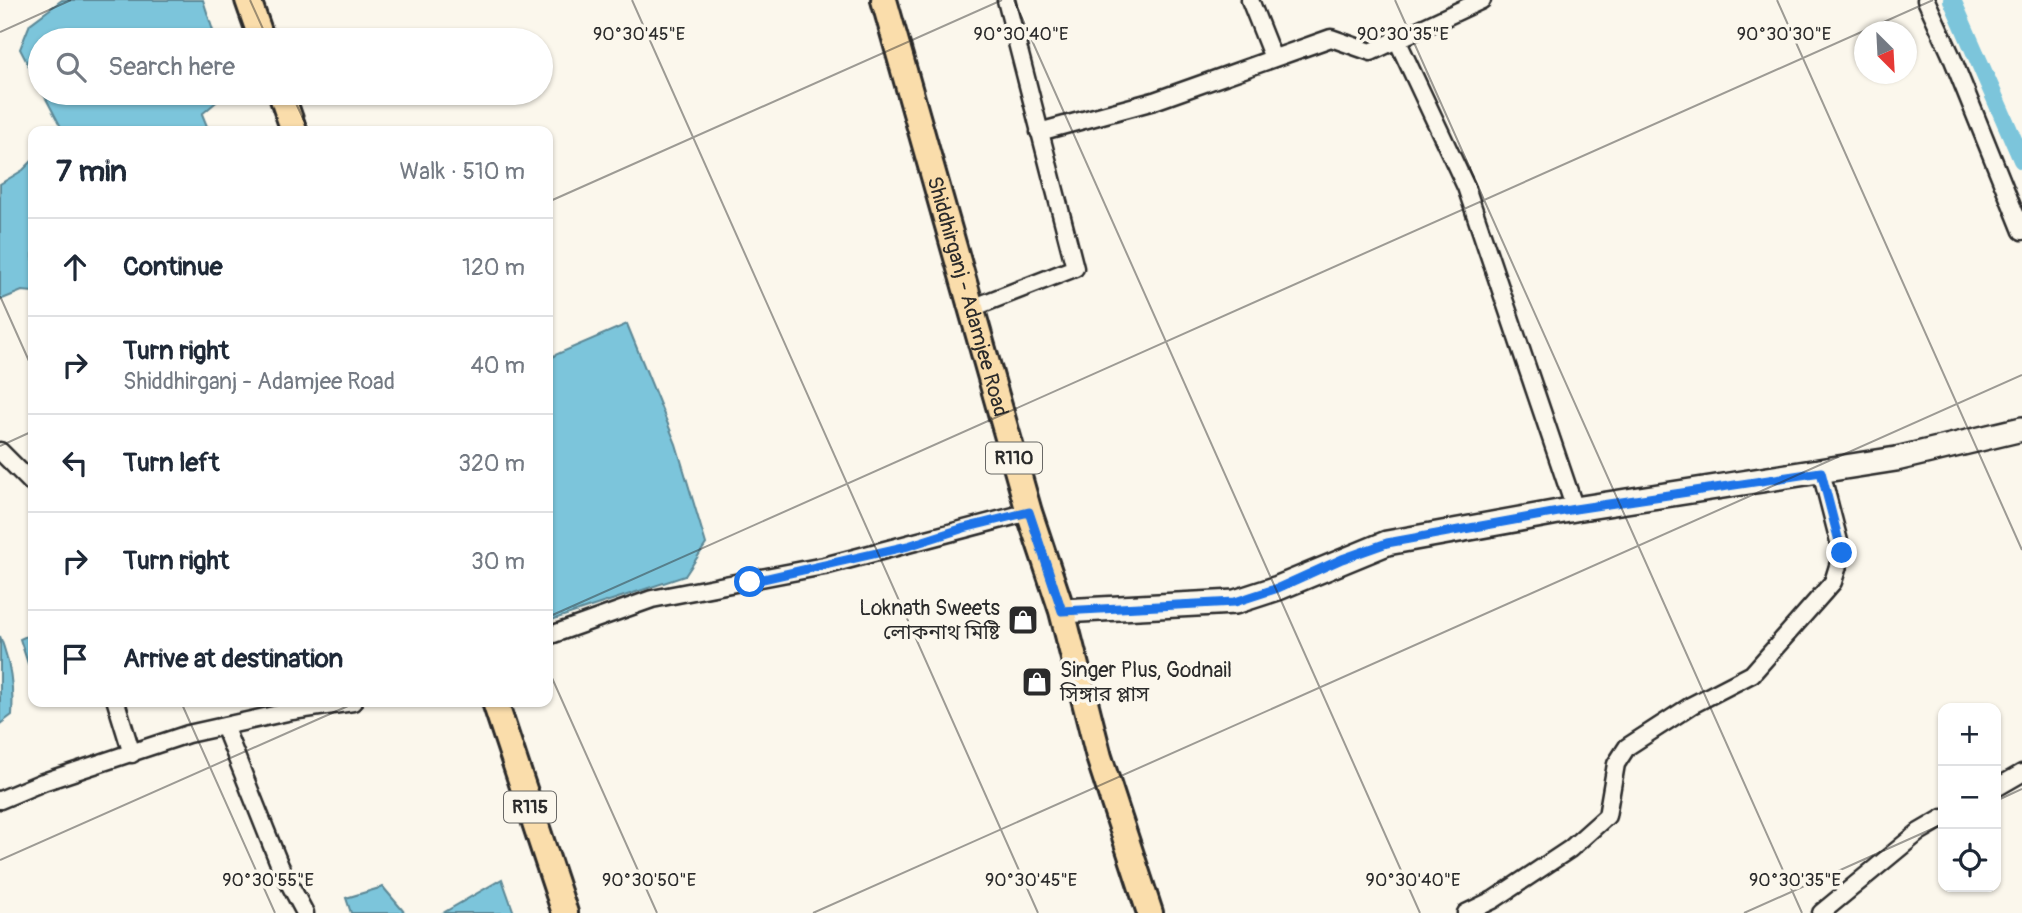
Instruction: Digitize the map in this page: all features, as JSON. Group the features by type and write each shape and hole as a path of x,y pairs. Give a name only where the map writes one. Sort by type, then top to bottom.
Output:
{"main road":[{"path":"248,0 258,28"},
{"name":"Shiddhirganj - Adamjee Road","path":"884,0 1029,512 1062,611 1099,757 1150,913"},
{"path":"285,105 292,126"},
{"name":"R115","path":"497,707 565,913"}],"street":[{"path":"972,308 1075,268 1006,0"},
{"path":"1250,0 1273,58"},
{"path":"1039,132 1154,101 1331,38 1371,52 1398,42 1482,0"},
{"path":"1926,0 2022,231"},
{"path":"1398,42 1466,187 1575,509"},
{"path":"1062,611 1235,602 1278,588 1342,559 1387,543 1575,509 1896,459 2022,429"},
{"path":"0,451 28,479"},
{"path":"1466,913 1493,900 1570,849 1608,816 1616,764 1627,747 1692,705 1752,674 1833,582 1842,553 1821,472"},
{"path":"553,634 652,599 824,566 1029,512"},
{"path":"118,707 132,754"},
{"path":"0,800 43,782 224,726 319,707"},
{"path":"224,726 280,866 305,913"},
{"path":"2001,785 2022,773"},
{"path":"1821,913 1919,832 1938,821"}],"water":[{"path":"62,0 203,0 212,28 28,28"},
{"path":"28,29 28,65 20,49"},
{"path":"49,105 213,105 202,114 207,126 60,126"},
{"path":"28,165 28,292 22,291 0,300 0,184"},
{"path":"627,324 676,444 706,544 685,576 553,619 553,357"},
{"path":"28,635 28,664 20,639"},
{"path":"0,636 10,674 12,715 0,724"},
{"path":"502,879 514,913 443,913"},
{"path":"383,887 405,913 351,913 346,898"}],"waterway":[{"path":"1952,0 2022,160"}],"place":[{"name":"Loknath Sweets লোকনাথ মিষ্টি","path":"1023,620"},
{"name":"Singer Plus, Godnail সিঙ্গার প্লাস","path":"1037,682"}],"route":[{"path":"750,582 908,546 964,528 1029,512 1062,611 1235,602 1278,588 1342,559 1387,543 1575,509 1821,472 1842,553"}]}
